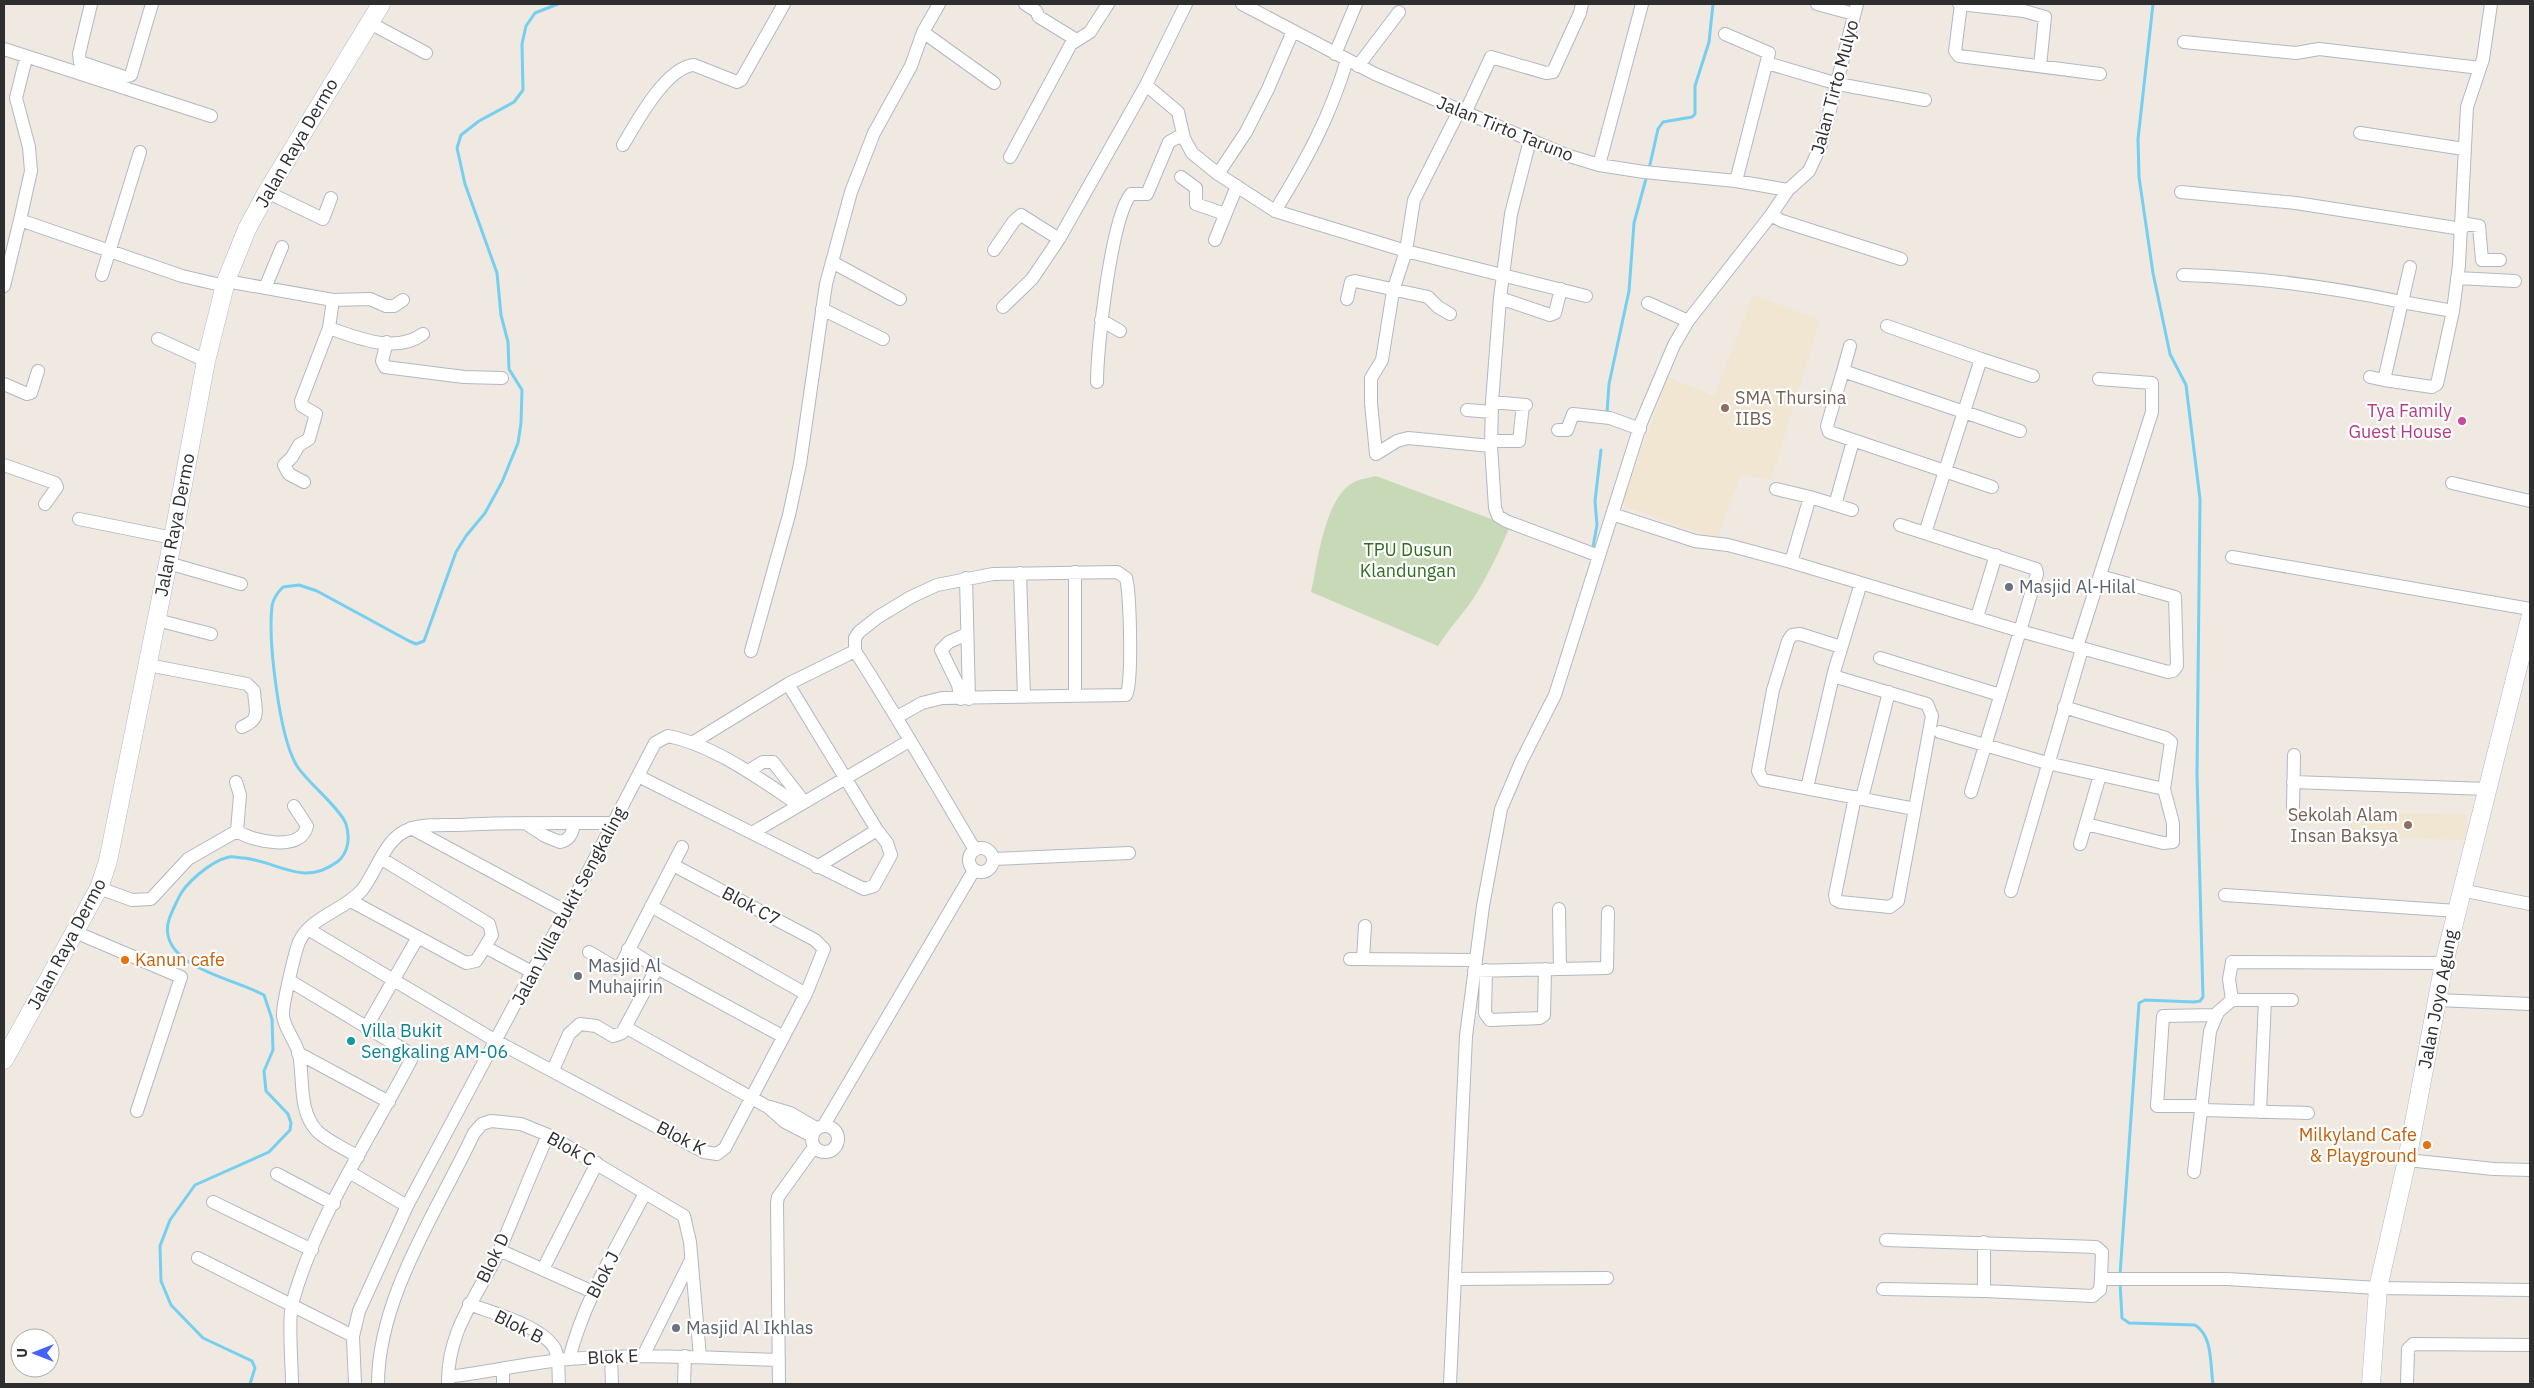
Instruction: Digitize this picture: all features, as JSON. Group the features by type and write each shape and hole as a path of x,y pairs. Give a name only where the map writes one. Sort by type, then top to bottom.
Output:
{"street":[{"path":"91,4 78,54 80,62 124,77 131,74 152,4"},
{"name":"Jalan Raya Dermo","path":"4,1060 99,888 108,861 157,620 206,361 226,283 247,229 267,192 381,4"},
{"path":"623,145 649,101 680,70 694,65 737,82 741,80 784,4"},
{"path":"751,651 800,464 822,309 832,262 851,192 870,142 911,66 923,32 939,4"},
{"path":"1025,4 1036,11 1039,17 1075,39"},
{"path":"1010,157 1075,39 1090,32 1108,4"},
{"path":"1003,307 1032,279 1059,238 1146,85 1186,4"},
{"name":"Jalan Tirto Taruno","path":"1242,4 1263,9 1293,30 1346,60 1462,112 1530,140 1600,165 1736,181 1788,190"},
{"path":"1275,211 1305,163 1322,130 1346,60 1356,4"},
{"path":"1600,165 1642,4"},
{"path":"1817,4 1856,9"},
{"path":"2040,66 2045,17 2025,7 1960,4 1955,51 1958,56 2100,74"},
{"path":"2370,377 2432,387 2437,384 2453,311 2457,278 2462,226 2467,107 2480,68 2487,4"},
{"path":"1467,410 1524,405 1519,441 1491,444 1408,438 1390,444 1376,454 1371,403 1371,378 1382,360 1393,291 1406,251 1414,200 1490,57 1546,73 1553,72 1582,7"},
{"name":"Jalan Tirto Mulyo","path":"1478,967 1490,865 1501,809 1521,762 1555,695 1612,514 1660,374 1688,321 1771,215 1788,190 1809,171 1814,162 1838,84 1856,9"},
{"path":"1346,60 1400,12"},
{"path":"370,23 426,53"},
{"path":"1218,174 1246,132 1268,89 1293,30"},
{"path":"923,32 994,83"},
{"path":"1725,34 1770,53 1736,181"},
{"path":"2184,42 2296,53 2319,50 2480,68"},
{"path":"4,50 211,116"},
{"path":"4,286 31,171 29,146 16,98 26,58"},
{"path":"1767,63 1838,84 1925,100"},
{"path":"1146,85 1178,112 1184,138 1192,153 1218,174 1275,211 1406,251 1586,296"},
{"path":"2360,133 2464,149"},
{"path":"1097,382 1102,320 1114,242 1129,195 1147,194 1169,142 1178,137 1184,138"},
{"path":"1530,140 1511,214 1502,276 1492,407 1491,444 1495,508 1498,516 1599,556"},
{"path":"102,275 111,253 140,152"},
{"path":"1181,178 1196,188 1196,204 1225,214"},
{"path":"1216,240 1237,186"},
{"path":"267,192 323,219 332,198"},
{"path":"2181,192 2296,203 2462,226 2479,226 2482,260 2500,260"},
{"path":"994,250 1014,221 1021,215 1059,238"},
{"path":"1771,215 1782,221 1900,258"},
{"path":"20,220 182,276 332,300 370,299 386,306 394,306 403,300"},
{"path":"265,288 282,247"},
{"path":"832,262 900,299"},
{"path":"2384,380 2410,267"},
{"path":"2184,275 2221,276 2359,292 2453,311"},
{"path":"2457,278 2515,281"},
{"path":"1347,299 1351,282 1355,282 1428,297 1438,307 1450,314"},
{"path":"1500,298 1550,315 1555,313 1561,289"},
{"path":"304,482 289,474 284,465 292,457 299,445 309,439 315,423 316,414 302,406 301,401 329,328 332,300"},
{"path":"1648,303 1688,321"},
{"path":"822,309 883,340"},
{"path":"1102,320 1120,330"},
{"path":"1886,326 2033,376"},
{"path":"329,328 366,340 387,342 406,343 423,334"},
{"path":"158,339 206,361"},
{"path":"387,342 382,361 385,367 464,377 502,378"},
{"path":"1850,346 1828,429 1829,432 1992,487"},
{"path":"1925,533 1981,359"},
{"path":"4,384 27,394 32,393 38,371"},
{"path":"1843,372 2020,431"},
{"path":"2011,891 2100,576 2152,412 2154,387 2149,382 2099,379"},
{"path":"1558,430 1567,430 1572,414 1610,418 1640,429"},
{"path":"1835,505 1853,441"},
{"path":"4,465 55,483 57,487 46,504"},
{"path":"2452,483 2530,501"},
{"path":"1776,489 1852,510"},
{"path":"1791,562 1810,498"},
{"path":"1612,514 1695,541 1728,546 1791,562 2079,648 2173,672 2177,666 2175,597 2100,576"},
{"path":"79,519 173,538"},
{"path":"1900,525 2036,568 2037,574 1972,792"},
{"path":"1977,617 1996,556"},
{"path":"2232,557 2530,609"},
{"path":"168,563 241,584"},
{"path":"1074,572 1075,696"},
{"path":"897,717 931,700 1126,695 1130,691 1126,578 1116,572 986,574 966,578 927,589 878,617 859,632 855,638 855,650 897,717 909,742 975,850"},
{"path":"1020,573 1024,697"},
{"path":"965,699 963,685 967,634 966,578"},
{"path":"1807,788 1833,676 1860,583"},
{"name":"Jalan Joyo Agung","path":"2371,1384 2378,1288 2407,1160 2444,963 2530,619"},
{"path":"157,620 211,634"},
{"path":"963,685 941,650 949,642 967,634"},
{"path":"1842,647 1800,634 1792,635 1788,641 1772,690 1758,771 1759,776 1763,780 1915,809"},
{"path":"692,743 788,684 855,650"},
{"path":"1880,658 2000,695"},
{"path":"148,665 247,684 254,691 256,718 254,723 242,728"},
{"path":"1833,676 1889,692 1927,704 1931,708 1932,716 1896,905 1890,907 1840,902 1835,895 1859,797 1889,692"},
{"path":"638,776 817,867 860,887 871,888 885,869 890,855 887,843 876,830 788,684"},
{"path":"2064,707 2169,739 2171,746 2164,789 2173,823 2173,842 2163,843 2086,824"},
{"path":"1940,732 2046,764 2164,789"},
{"name":"Jalan Villa Bukit Sengkaling","path":"355,1384 353,1336 359,1311 407,1206 532,972 567,912 655,743 668,736 692,743"},
{"path":"752,833 909,742"},
{"path":"692,743 748,771 802,804"},
{"path":"2293,807 2294,755"},
{"path":"748,771 763,762 773,762 802,804"},
{"path":"2080,844 2100,776"},
{"path":"236,782 240,795 237,831"},
{"path":"2293,782 2487,789"},
{"path":"237,831 262,841 280,843 302,839 306,834 307,826 294,806"},
{"path":"358,1157 317,1131 309,1118 303,1094 298,1053 283,1016 284,999 299,942 308,929 351,902 372,877 396,835 411,828 525,823 614,823"},
{"path":"525,823 560,842 570,837 573,832 574,823"},
{"path":"411,828 567,912"},
{"path":"817,867 876,830"},
{"path":"99,888 125,898 140,901 151,899 188,858 237,831"},
{"path":"589,952 618,969 682,847"},
{"path":"981,848 988,850 993,859 992,865 986,872 974,870 969,860 975,850 981,848"},
{"path":"993,859 1130,853"},
{"path":"351,902 466,963 476,961 492,935 489,924 382,859"},
{"name":"Blok C7","path":"673,865 815,940 822,946 824,952"},
{"path":"780,1384 778,1354 778,1197 974,870"},
{"path":"2461,890 2530,904"},
{"path":"2225,895 2456,912"},
{"path":"651,906 806,994"},
{"path":"1560,909 1560,969"},
{"path":"1350,959 1478,967 1607,968 1608,912"},
{"path":"1363,959 1365,926"},
{"name":"Blok K","path":"308,929 496,1041 710,1154 717,1154 725,1148 782,1036 806,994 824,952"},
{"path":"75,932 181,977 137,1111"},
{"path":"366,1028 418,938"},
{"path":"485,948 532,972"},
{"path":"628,948 657,968 782,1036"},
{"path":"2232,1000 2228,979 2232,962 2444,963"},
{"path":"1478,967 1486,1013 1490,1020 1540,1018 1544,1015 1546,969"},
{"path":"1450,1384 1466,1036 1478,967"},
{"path":"553,1070 569,1034 575,1027 584,1023 596,1026 613,1036 618,1036 625,1027 657,968"},
{"path":"290,981 398,1046 410,1056 411,1060 334,1204 312,1250 291,1306 292,1384"},
{"path":"2194,1172 2203,1108 2210,1031 2217,1015 2232,1000 2292,1000"},
{"path":"2260,1112 2265,1000"},
{"path":"2437,1000 2530,1004"},
{"path":"2217,1015 2163,1016 2158,1106 2308,1113"},
{"path":"625,1027 768,1107 785,1122 817,1134"},
{"path":"298,1053 389,1102"},
{"name":"Blok C","path":"378,1384 378,1362 384,1329 401,1281 474,1133 482,1124 492,1120 514,1123 548,1134 684,1216 687,1223 692,1259 700,1357"},
{"name":"Blok D","path":"448,1381 456,1335 469,1304 499,1250 548,1134"},
{"path":"2407,1160 2494,1169 2530,1170"},
{"path":"543,1269 597,1163"},
{"path":"350,1173 407,1206"},
{"path":"277,1174 334,1204"},
{"name":"Blok J","path":"564,1360 593,1292 645,1193"},
{"path":"213,1202 312,1250"},
{"path":"1884,1289 2093,1296 2100,1290 2101,1279 2102,1252 2096,1247 1886,1240"},
{"path":"1984,1242 1984,1291"},
{"path":"499,1250 593,1292"},
{"path":"198,1258 353,1336"},
{"path":"643,1356 692,1259"},
{"path":"1455,1279 1607,1278"},
{"path":"2101,1279 2227,1280 2378,1288 2530,1290"},
{"name":"Blok B","path":"469,1304 535,1331 548,1340 564,1360"},
{"path":"2407,1384 2408,1349 2413,1344 2530,1345"},
{"name":"Blok E","path":"448,1381 564,1360 643,1356 700,1357 778,1354"},
{"path":"684,1384 685,1356"},
{"path":"611,1357 612,1384"},
{"path":"559,1384 564,1360"},
{"path":"503,1370 503,1384"}],"shaded area":[{"name":"SMA Thursina IIBS","path":"1753,295 1820,320 1771,480 1741,474 1717,539 1629,508 1625,505 1625,496 1668,377 1714,396"},
{"name":"Sekolah Alam Insan Baksya","path":"2350,812 2467,814 2465,840 2349,836"}],"green space":[{"name":"TPU Dusun Klandungan","path":"1376,476 1510,526 1475,596 1438,646 1311,592 1324,532 1336,502 1344,490 1354,482"}],"waterway":[{"path":"250,1384 255,1368 252,1361 203,1338 171,1305 161,1281 160,1246 170,1220 195,1185 269,1152 290,1130 291,1123 288,1114 266,1091 264,1071 273,1050 272,1019 264,995 208,972 182,957 173,947 168,935 169,921 178,899 186,886 199,874 222,859 231,857 244,858 257,860 291,871 313,872 325,869 337,862 344,854 348,844 348,834 343,818 297,766 285,734 273,664 271,621 273,603 276,596 283,587 299,585 317,591 409,641 416,644 424,641 456,552 466,536 485,513 502,482 518,443 522,390 509,369 508,342 501,315 497,273 465,184 457,148 461,135 479,121 514,102 523,90 522,44 526,26 535,13 558,4"},
{"path":"1649,169 1658,129 1663,122 1692,117 1695,114 1695,86 1709,42 1713,4"},
{"path":"2120,1275 2139,1003 2145,1000 2194,1002 2200,1001 2203,997 2197,774 2200,499 2186,385 2170,354 2153,273 2139,177 2138,139 2153,4"},
{"path":"1607,413 1609,384 1629,291 1634,223 1647,175"},
{"path":"1593,547 1597,525 1595,501 1601,450"},
{"path":"2120,1282 2122,1318 2129,1323 2195,1325 2201,1330 2210,1351 2213,1384"}],"place":[{"name":"SMA Thursina IIBS","path":"1725,408"},
{"name":"Tya Family Guest House","path":"2462,421"},
{"name":"Masjid Al-Hilal","path":"2009,587"},
{"name":"Sekolah Alam Insan Baksya","path":"2408,825"},
{"name":"Kanun cafe","path":"125,960"},
{"name":"Masjid Al Muhajirin","path":"578,976"},
{"name":"Villa Bukit Sengkaling AM-06","path":"351,1041"},
{"name":"Milkyland Cafe & Playground","path":"2427,1145"},
{"name":"Masjid Al Ikhlas","path":"676,1328"}]}
